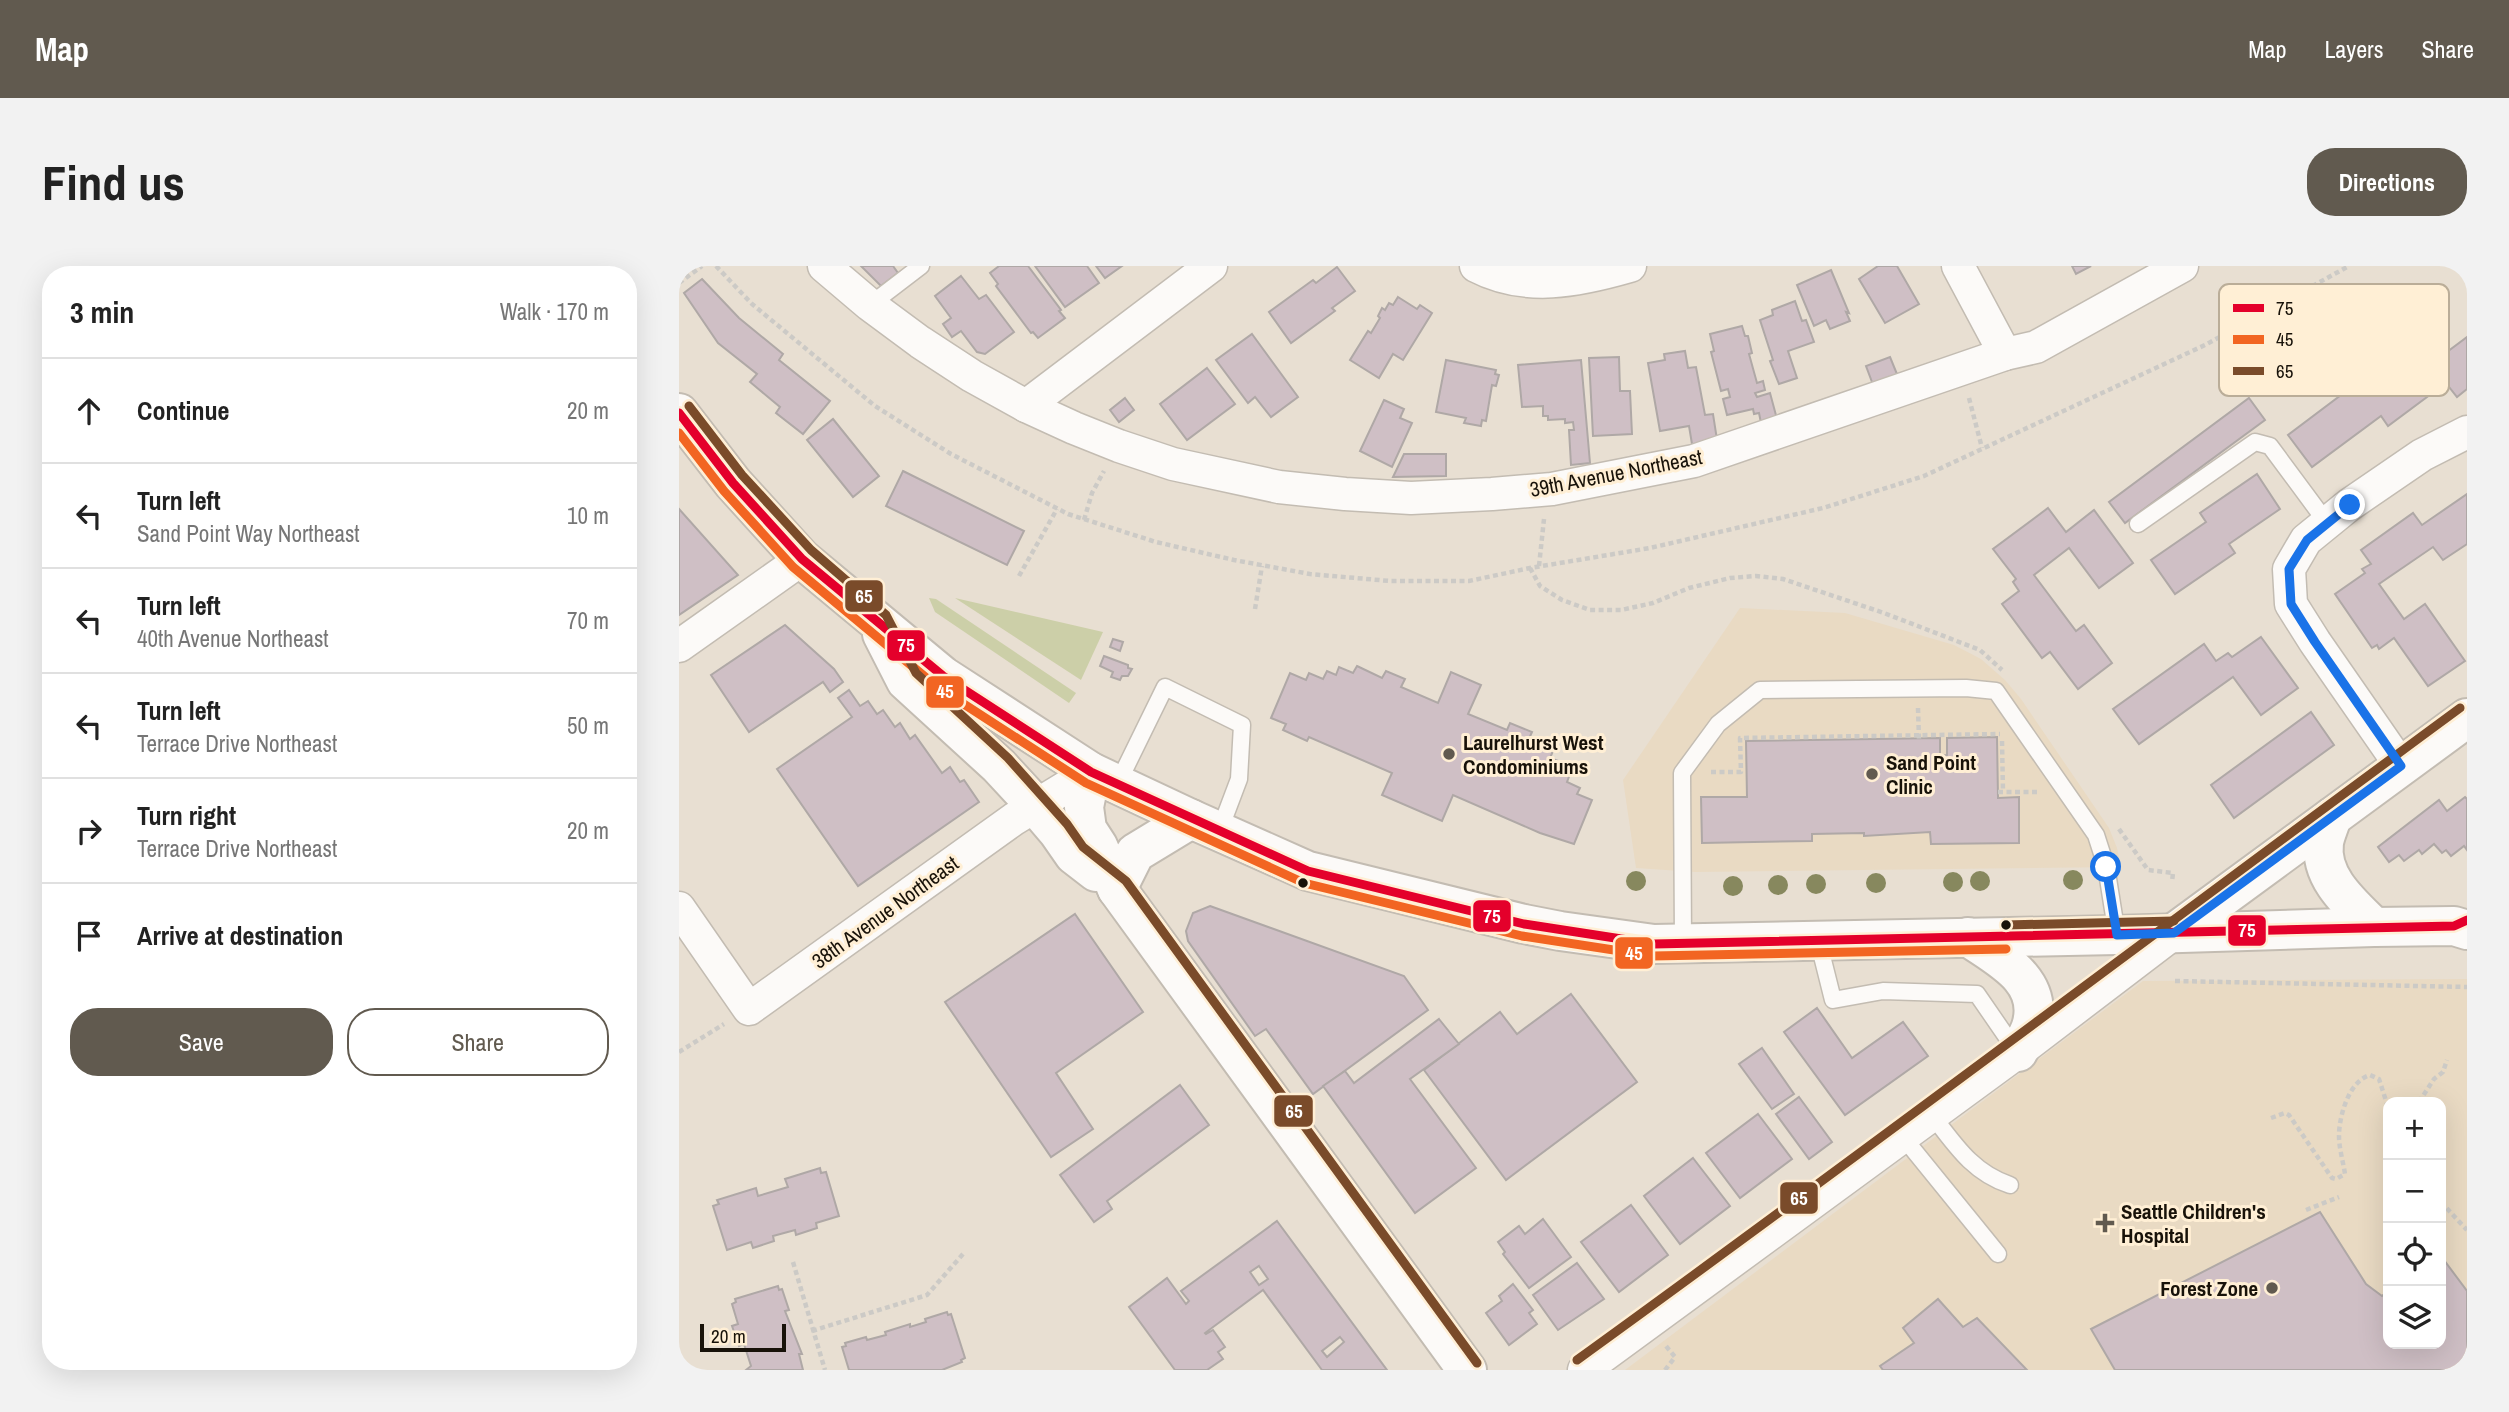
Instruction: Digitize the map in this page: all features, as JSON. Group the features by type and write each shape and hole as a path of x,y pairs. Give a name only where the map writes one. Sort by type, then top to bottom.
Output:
{"main road":[{"path":"679,413 733,484 802,559 943,676 1104,778 1308,871 1464,911 1560,931 1654,944 2463,925"},
{"path":"876,622 906,681 999,766 1058,832 1074,855 1117,889"},
{"path":"2174,933 2467,718"},
{"path":"1104,778 1084,807 1087,829 1098,846 1117,889 1467,1370"},
{"path":"2332,817 2323,844 2326,867 2342,896 2374,926"},
{"path":"1117,889 1135,853 1205,825"},
{"path":"1968,937 2015,970 2026,981 2033,998 2034,1010 2032,1025 2018,1052"}],"street":[{"name":"39th Avenue Northeast","path":"824,266 870,305 972,376 1026,406 1119,446 1173,464 1279,487 1411,498 1546,489 1694,461 2004,354 2036,347 2182,266"},
{"path":"1026,406 1211,266"},
{"path":"1476,266 1520,281 1557,282 1630,266"},
{"path":"1958,266 2004,354"},
{"path":"2401,766 2291,604 2289,569 2307,540 2350,505 2422,455 2467,432"},
{"path":"679,646 802,559"},
{"name":"38th Avenue Northeast","path":"749,1009 1035,805 1104,778"},
{"path":"679,908 749,1009"},
{"path":"1584,1370 1933,1115 2174,933"}],"lane":[{"path":"870,305 921,266"},
{"path":"2138,524 2255,442 2270,446 2327,523"},
{"path":"1104,778 1165,687 1242,725 1239,779 1205,825"},
{"path":"1683,943 1682,773 1718,723 1759,690 1966,688 1996,691 2096,835 2106,866 2117,935"},
{"path":"1818,940 1833,1000 1883,991 1977,994 2018,1052"},
{"path":"1933,1115 1963,1157 1994,1180 2010,1185"},
{"path":"1903,1136 1998,1254"}],"path":[{"path":"679,283 702,266"},
{"path":"1966,368 1968,392 1982,448"},
{"path":"1084,520 1092,493 1105,469"},
{"path":"1539,566 1546,489"},
{"path":"1019,576 1057,509"},
{"path":"1255,609 1262,566"},
{"path":"1682,773 1741,772 1740,738 2002,734 2000,792 2066,792"},
{"path":"2172,882 2173,873"},
{"path":"2175,981 2467,988"},
{"path":"679,1052 749,1009"},
{"path":"2422,1097 2434,1079 2443,1072 2447,1060"},
{"path":"2271,1118 2285,1113 2289,1115 2332,1178 2336,1179 2345,1174 2339,1139 2340,1123 2351,1092 2360,1080 2370,1075 2379,1079 2385,1097"},
{"path":"2307,1210 2339,1197"},
{"path":"2446,1207 2467,1230"},
{"path":"812,1331 927,1295 963,1254"},
{"path":"793,1262 825,1370"}],"shaded area":[{"path":"1740,608 1845,613 1954,645 1981,659 2005,680 2021,699 2109,828 2121,867 1695,872 1636,868 1623,780"},
{"name":"Seattle Children's Hospital","path":"2467,979 2467,1370 1625,1370 2143,981"}],"green space":[{"path":"929,598 936,599 1076,693 1069,703 935,612"},
{"path":"955,598 1103,632 1081,680"}],"building":[{"path":"861,266 893,266 898,273 881,286"},
{"path":"999,266 1028,266 1065,318 1038,338 1031,333 996,286 998,284 990,273"},
{"path":"1035,266 1087,266 1099,283 1065,307"},
{"path":"1096,266 1122,266 1105,278"},
{"path":"1878,266 1897,266 1919,304 1885,323 1859,279"},
{"path":"2072,266 2091,266 2076,274"},
{"path":"1337,267 1355,291 1332,308 1335,311 1291,343 1269,312 1313,280 1316,283"},
{"path":"1831,270 1850,321 1830,329 1826,320 1814,326 1797,285"},
{"path":"961,276 979,299 986,295 1014,332 985,354 977,352 961,331 952,337 943,324 951,318 935,296"},
{"path":"702,279 739,318 783,354 779,360 830,401 803,434 776,413 780,407 750,382 757,374 718,343 684,293"},
{"path":"1398,297 1417,309 1420,305 1432,313 1403,360 1393,354 1379,378 1350,360 1368,331 1371,333 1380,318 1378,316 1382,308 1385,310 1389,303 1393,305"},
{"path":"1795,301 1814,342 1788,351 1797,378 1779,384 1760,320 1773,315 1772,310"},
{"path":"1742,326 1745,336 1748,336 1752,353 1749,354 1757,383 1763,381 1765,390 1755,393 1757,397 1770,393 1777,419 1761,423 1759,413 1754,414 1753,409 1727,415 1723,399 1730,397 1728,389 1721,391 1711,352 1714,351 1710,334"},
{"path":"1252,334 1298,397 1271,417 1255,397 1248,403 1216,360"},
{"path":"2467,337 2467,389 2457,397 2449,387 2449,350"},
{"path":"1685,351 1688,368 1696,367 1705,415 1713,414 1718,446 1693,450 1689,426 1660,431 1648,363 1665,360 1664,354"},
{"path":"1619,357 1620,391 1630,391 1632,434 1593,436 1589,358"},
{"path":"1890,357 1899,379 1875,390 1866,366"},
{"path":"1446,360 1496,370 1495,374 1499,375 1496,386 1492,385 1486,421 1482,420 1481,426 1464,423 1466,418 1436,412"},
{"path":"1581,360 1590,463 1571,465 1569,430 1574,430 1573,422 1565,423 1565,419 1548,420 1548,416 1543,416 1543,406 1522,407 1518,365"},
{"path":"1207,368 1235,404 1187,440 1160,404"},
{"path":"2340,396 2428,396 2388,426 2381,416 2312,467 2288,435"},
{"path":"1125,398 1134,410 1119,422 1110,410"},
{"path":"2249,398 2265,420 2125,523 2109,502"},
{"path":"1384,400 1404,409 1400,418 1412,423 1392,467 1360,451"},
{"path":"833,419 879,476 853,497 807,440"},
{"path":"1404,454 1446,454 1446,476 1393,477"},
{"path":"903,471 1024,531 1007,565 886,506"},
{"path":"2257,474 2280,509 2229,544 2235,553 2175,594 2151,560 2206,522 2200,513"},
{"path":"2467,494 2467,544 2443,560 2433,547 2379,584 2404,619 2425,604 2465,661 2428,686 2394,638 2379,649 2377,645 2372,648 2335,594 2365,573 2362,569 2371,564 2361,550 2413,513 2422,525"},
{"path":"2048,508 2066,532 2094,510 2133,563 2099,588 2069,548 2034,575 2076,631 2084,625 2112,663 2078,689 2050,652 2042,658 2002,604 2019,591 2013,582 2016,579 1993,549"},
{"path":"679,509 738,575 679,615"},
{"path":"785,625 834,669 843,682 830,692 823,682 749,732 711,675"},
{"path":"2261,637 2298,688 2261,715 2233,677 2139,744 2113,709 2204,644 2216,661 2228,653 2232,657"},
{"path":"1113,639 1123,642 1120,651 1110,647"},
{"path":"1104,656 1128,665 1128,668 1132,669 1128,676 1122,676 1120,680 1111,677 1113,672 1100,666"},
{"name":"Laurelhurst West Condominiums","path":"1357,666 1382,678 1386,671 1405,679 1401,687 1438,703 1451,672 1481,685 1468,714 1507,730 1510,723 1532,732 1528,741 1553,751 1550,758 1564,763 1561,770 1570,774 1567,782 1580,788 1577,794 1592,800 1574,844 1540,833 1453,795 1442,821 1382,795 1392,773 1309,737 1307,741 1283,730 1286,724 1271,718 1290,673 1306,680 1309,673 1323,679 1327,671 1336,675 1339,667 1353,673"},
{"path":"849,690 860,706 868,701 877,714 883,710 895,727 900,723 910,739 915,735 942,773 950,767 960,782 964,780 979,802 858,886 777,769 852,717 838,698"},
{"path":"2311,712 2334,745 2234,818 2211,785"},
{"name":"Sand Point Clinic","path":"1997,737 1998,798 2019,797 2019,843 1931,844 1930,832 1864,836 1864,833 1812,834 1812,841 1702,843 1701,797 1747,797 1746,741 1940,738 1940,756 1947,755 1947,738"},
{"path":"2465,797 2467,850 2464,846 2451,856 2446,850 2442,853 2434,844 2422,854 2419,850 2404,861 2399,855 2389,862 2378,847 2439,800 2447,811"},
{"path":"1210,906 1404,976 1428,1010 1313,1094 1266,1029 1255,1036 1188,941 1186,931 1193,913"},
{"path":"1075,914 1143,1012 1056,1073 1093,1129 1051,1157 945,1002"},
{"path":"1571,994 1637,1082 1506,1180 1424,1070 1500,1012 1517,1034"},
{"path":"1817,1008 1852,1058 1903,1022 1928,1056 1845,1115 1784,1032"},
{"path":"1439,1019 1459,1044 1410,1079 1476,1168 1415,1213 1323,1086 1345,1071 1354,1083"},
{"path":"1762,1048 1794,1094 1772,1109 1739,1064"},
{"path":"1180,1085 1209,1125 1107,1201 1112,1209 1094,1222 1060,1175"},
{"path":"1799,1097 1832,1142 1809,1159 1776,1114"},
{"path":"1758,1114 1792,1159 1740,1198 1706,1153"},
{"path":"1693,1158 1730,1206 1680,1244 1644,1196"},
{"path":"820,1168 821,1173 826,1172 839,1216 816,1223 817,1228 796,1235 795,1230 773,1236 774,1241 753,1248 751,1242 727,1250 713,1206 719,1204 717,1200 756,1188 758,1196 788,1187 785,1179"},
{"path":"1631,1205 1668,1255 1619,1292 1581,1242"},
{"name":"Forest Zone","path":"2320,1212 2366,1284 2383,1295 2383,1349 2446,1349 2446,1263 2467,1291 2467,1370 2462,1366 2454,1370 2115,1370 2091,1329"},
{"path":"1543,1219 1571,1257 1529,1288 1503,1254 1505,1252 1498,1242 1519,1226 1525,1234"},
{"path":"1277,1221 1387,1370 1322,1370 1263,1290 1205,1333 1213,1330 1225,1347 1218,1352 1223,1359 1207,1370 1175,1370 1129,1307 1167,1278 1186,1304 1189,1301 1181,1291","holes":["1259,1266 1268,1279 1259,1285 1250,1272","1340,1337 1344,1342 1327,1357 1322,1351"]},
{"path":"1577,1263 1604,1299 1558,1330 1533,1295"},
{"path":"1513,1284 1533,1310 1529,1313 1537,1324 1509,1345 1486,1313 1502,1301 1499,1296"},
{"path":"778,1286 779,1290 782,1289 789,1310 785,1311 802,1354 799,1354 803,1370 746,1370 751,1366 744,1344 739,1346 732,1326 738,1324 732,1304 736,1302 735,1299"},
{"path":"1938,1299 1963,1327 1977,1318 2027,1370 1883,1370 1880,1366 1914,1343 1903,1328"},
{"path":"947,1312 948,1315 951,1314 965,1358 962,1362 942,1370 849,1370 842,1347 846,1346 845,1343 886,1335 885,1332 926,1322 925,1319"}],"transit line":[{"name":"65","path":"689,406 742,475 811,550 886,615 916,673 1008,758 1067,824 1083,847 1126,881 1477,1363"},
{"name":"75","path":"679,413 733,483 802,559 943,676 1091,772 1308,871 1524,924 1654,944 2454,926 2467,920"},
{"name":"45","path":"679,433 724,491 793,567 936,686 1086,783 1304,883 1522,936 1653,956 2006,949"},
{"name":"65","path":"1577,1360 2460,708"},
{"name":"65","path":"2006,925 2174,921"}],"place":[{"name":"Laurelhurst West Condominiums","path":"1449,754"},
{"name":"Sand Point Clinic","path":"1872,774"},
{"name":"Seattle Children's Hospital","path":"2105,1223"},
{"name":"Forest Zone","path":"2272,1288"}],"route":[{"path":"2106,867 2117,935 2174,933 2401,766 2291,604 2289,569 2307,540 2350,505"}]}
